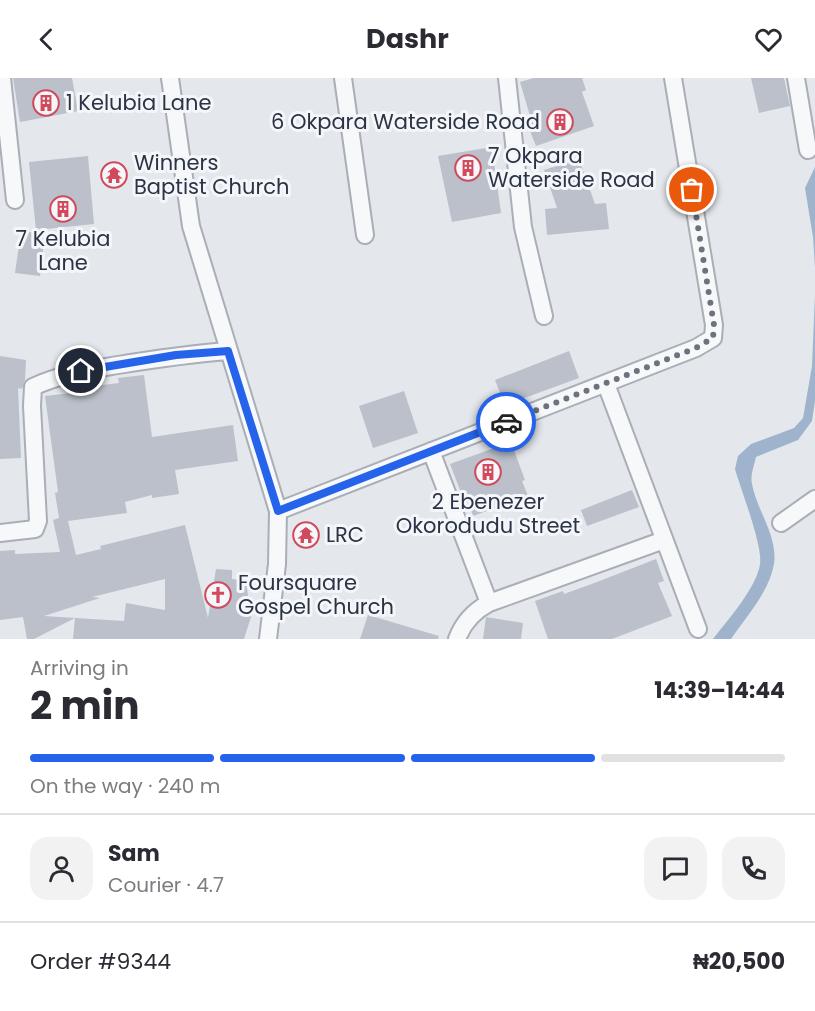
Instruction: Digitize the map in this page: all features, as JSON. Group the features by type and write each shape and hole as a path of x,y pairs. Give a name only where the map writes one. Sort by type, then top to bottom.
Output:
{"street":[{"path":"2,78 15,200"},
{"path":"170,78 191,226 278,511 277,564 268,639"},
{"path":"343,78 364,235"},
{"path":"507,78 523,227 544,316"},
{"path":"278,511 606,384 696,348 713,338 714,325 673,78"},
{"path":"796,78 808,150"},
{"path":"0,533 35,529 38,521 33,387 50,379 81,371 176,355 228,351"},
{"path":"606,384 698,629"},
{"path":"431,451 489,603"},
{"path":"781,523 815,499"},
{"path":"457,639 459,631 476,610 489,603 664,540"}],"water":[{"path":"815,167 815,267 805,188"},
{"path":"815,295 815,401 812,421 798,440 756,457 752,474 755,494 773,543 774,564 757,603 731,639 713,639 748,593 760,564 755,532 735,469 738,456 751,444 794,428 803,418 812,366"}],"building":[{"name":"1 Kelubia Lane","path":"13,78 72,78 78,111 20,122"},
{"path":"534,78 582,78 586,90 582,92 594,126 536,146 525,118 530,116 520,82"},
{"path":"751,78 784,78 790,106 759,113"},
{"path":"492,147 501,213 452,222 438,156"},
{"path":"88,156 94,224 36,230 29,162"},
{"path":"579,159 595,204 606,203 609,229 547,235 545,209 557,208 544,170"},
{"path":"21,231 45,234 40,276 15,273"},
{"path":"569,351 579,378 505,405 495,380"},
{"path":"0,356 26,360 25,380 22,389 18,388 21,458 0,459"},
{"path":"144,375 152,437 233,425 238,461 175,470 179,494 152,498 152,495 125,502 127,513 68,521 76,555 101,549 100,546 185,525 208,618 216,569 232,570 232,579 246,581 251,617 244,639 73,639 75,618 34,639 27,639 23,617 0,620 0,551 15,550 15,554 60,552 53,520 59,518 55,493 58,492 45,396 80,392 79,388 119,383 118,378","holes":["165,579 165,610 126,603 124,621 44,616 100,598 92,597"]},
{"path":"404,391 418,433 373,448 359,406"},
{"name":"2 Ebenezer Okorodudu Street","path":"511,442 525,480 522,481 528,496 473,516 468,501 465,503 450,464"},
{"path":"632,490 639,507 587,526 581,510"},
{"path":"656,559 664,581 658,583 672,616 612,639 548,639 535,601 563,591 564,594"},
{"path":"368,615 439,636 438,639 360,639"},
{"path":"486,617 523,623 521,639 483,639"}],"way so far":[{"path":"506,422 696,348 713,338 714,325 692,190"}],"place":[{"name":"1 Kelubia Lane","path":"46,103"},
{"name":"6 Okpara Waterside Road","path":"560,122"},
{"name":"7 Okpara Waterside Road","path":"468,168"},
{"name":"Winners Baptist Church","path":"114,175"},
{"name":"7 Kelubia Lane","path":"63,209"},
{"name":"2 Ebenezer Okorodudu Street","path":"488,472"},
{"name":"LRC","path":"306,535"},
{"name":"Foursquare Gospel Church","path":"218,595"}],"route":[{"path":"81,371 176,355 228,351 278,511 506,422"}]}
